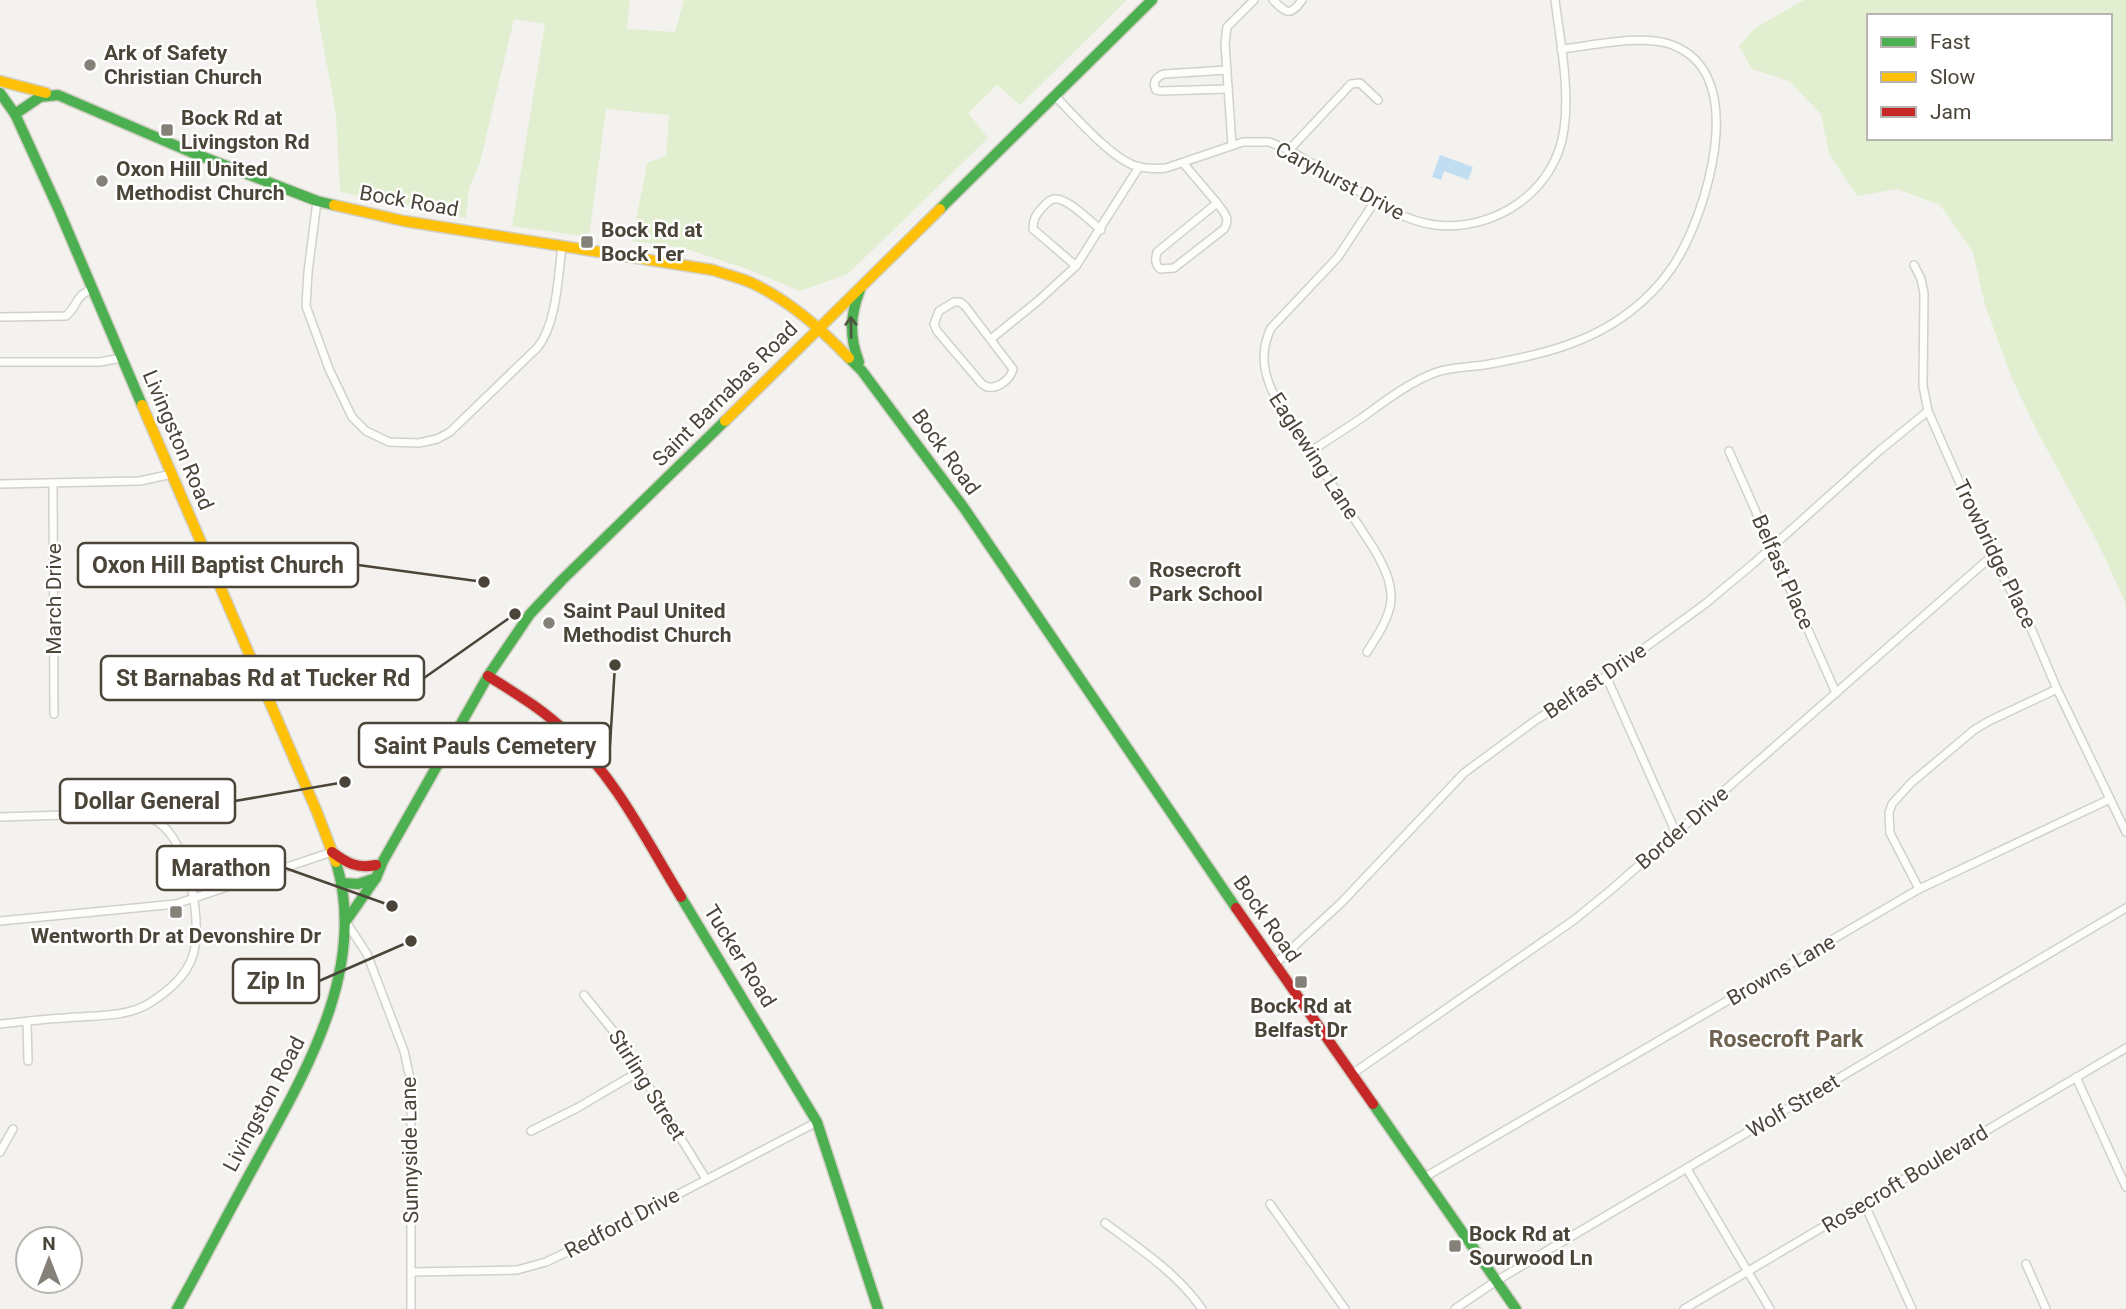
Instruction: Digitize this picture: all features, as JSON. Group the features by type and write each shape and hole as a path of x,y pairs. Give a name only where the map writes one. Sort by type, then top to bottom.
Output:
{"main road":[{"name":"Saint Barnabas Road","path":"346,921 354,912 488,676 540,602 1152,0"},
{"name":"Bock Road","path":"0,81 67,98 193,153 317,201 404,221 723,272 771,293 819,327 862,371 964,508 1100,711 1516,1309"},
{"name":"Livingston Road","path":"0,93 15,114 54,199 332,852 341,883 346,921 340,971 323,1032 177,1309"},
{"path":"15,114 38,97 48,94"},
{"path":"862,284 853,304 850,321 852,345 862,371"},
{"name":"Tucker Road","path":"488,676 559,726 607,779 760,1024 817,1122 878,1309"},
{"path":"332,852 352,866 378,869"},
{"path":"341,883 351,886 366,883 378,869"}],"street":[{"path":"1232,145 1224,44 1226,28 1254,0"},
{"path":"1273,0 1289,12 1302,0"},
{"name":"Caryhurst Drive","path":"1139,167 1160,169 1184,164 1232,145 1264,141 1289,150 1409,219 1438,225 1477,223 1503,213 1517,204 1544,177 1562,140 1565,108 1555,0"},
{"path":"1311,451 1427,376 1540,354 1602,330 1652,293 1685,246 1711,174 1716,146 1714,102 1709,79 1704,71 1683,51 1658,41 1639,40 1561,49"},
{"path":"1227,70 1164,74 1158,76 1155,81 1156,90 1228,89"},
{"path":"1289,150 1350,85 1360,83 1378,100"},
{"path":"991,339 1039,300 1076,265 1101,230 1139,167 1123,160 1107,147 1054,95"},
{"path":"1184,164 1217,203 1227,218 1227,224 1174,268 1160,270 1156,265 1157,253 1217,203"},
{"path":"1076,265 1033,229 1037,214 1048,202 1061,200 1073,206 1101,230"},
{"path":"317,201 306,294 308,313 329,369 352,417 366,431 389,442 419,443 450,432 538,347 552,318 562,246"},
{"name":"Eaglewing Lane","path":"1367,652 1387,618 1391,605 1390,580 1374,549 1269,386 1264,363 1266,340 1276,322 1338,257 1374,201"},
{"name":"Trowbridge Place","path":"1914,265 1924,293 1923,386 1928,411 1992,556 2030,626 2057,689 2126,832"},
{"path":"0,317 64,317 70,313 79,295 92,289"},
{"path":"960,302 991,339 1013,369 1012,374 993,388 987,388 937,331 935,318 939,311 950,304 960,302"},
{"path":"0,362 100,362 122,358"},
{"name":"Belfast Drive","path":"1275,964 1342,902 1464,773 1536,720 1606,676 1705,604 1928,411"},
{"name":"Belfast Place","path":"1729,451 1836,693"},
{"path":"0,484 140,481 172,474"},
{"name":"March Drive","path":"52,483 54,714"},
{"name":"Border Drive","path":"1353,1074 1574,920 1992,556"},
{"path":"1606,676 1676,833"},
{"path":"1919,889 1890,833 1889,813 1892,804 1911,783 1974,730 2057,689"},
{"name":"Browns Lane","path":"1424,1177 1919,889 2110,799"},
{"path":"0,817 128,813 146,816 163,825 177,844 194,898 197,921 195,948 181,975 156,999 141,1008 125,1012 0,1024"},
{"path":"0,921 172,905 332,852"},
{"name":"Wolf Street","path":"1455,1309 1496,1281 2126,908"},
{"name":"Sunnyside Lane","path":"346,921 368,954 404,1051 411,1083 411,1309"},
{"name":"Stirling Street","path":"584,995 615,1032 706,1179"},
{"path":"27,1022 28,1061"},
{"name":"Rosecroft Boulevard","path":"1684,1309 2126,1048"},
{"path":"531,1131 640,1071"},
{"path":"2076,1077 2126,1187"},
{"name":"Redford Drive","path":"412,1272 508,1271 546,1262 817,1122"},
{"path":"0,1152 13,1129"},
{"path":"1687,1169 1770,1309"},
{"path":"1864,1203 1912,1309"},
{"path":"1270,1204 1345,1309"},
{"path":"1105,1223 1160,1264 1187,1289 1202,1309"},
{"path":"2026,1264 2046,1309"}],"green space":[{"path":"315,0 630,0 627,29 675,32 684,0 1127,0 1020,105 997,85 968,113 988,138 848,274 800,291 750,270 683,248 632,241 647,163 666,156 669,115 606,109 589,237 512,226 545,24 514,19 480,162 469,188 466,218 340,192 336,115"},
{"path":"1804,0 2126,0 2126,604 2099,545 2036,429 2011,376 1985,305 1973,252 1940,205 1897,189 1857,196 1829,154 1821,114 1789,81 1752,69 1739,46 1755,28"}],"water":[{"path":"1440,155 1473,167 1468,180 1444,171 1441,180 1432,177"}],"traffic: fast":[{"path":"940,209 1152,0"},
{"path":"0,93 15,114 58,208 142,405"},
{"path":"15,114 40,97 58,95 193,153 317,201 334,205"},
{"path":"859,362 852,326 860,290"},
{"path":"849,358 862,371 964,508 1236,908"},
{"path":"341,883 358,884 376,878 383,861 488,676 530,614 725,421"},
{"path":"177,1309 292,1097 326,1021 344,942 344,902 336,862"},
{"path":"346,921 376,878"},
{"path":"681,897 817,1122 878,1309"},
{"path":"1373,1104 1516,1309"}],"traffic: slow":[{"path":"0,81 46,93"},
{"path":"334,205 404,221 713,270 749,282 781,299 849,358"},
{"path":"725,421 940,209"},
{"path":"142,405 336,862"}],"traffic: jam":[{"path":"488,676 549,717 585,751 629,810 681,897"},
{"path":"332,852 352,864 376,865"},
{"path":"1236,908 1373,1104"}],"place":[{"name":"Ark of Safety Christian Church","path":"90,65"},
{"name":"Bock Rd at Livingston Rd","path":"167,130"},
{"name":"Oxon Hill United Methodist Church","path":"102,181"},
{"name":"Bock Rd at Bock Ter","path":"587,242"},
{"name":"Oxon Hill Baptist Church","path":"484,582"},
{"name":"Rosecroft Park School","path":"1135,582"},
{"name":"St Barnabas Rd at Tucker Rd","path":"515,614"},
{"name":"Saint Paul United Methodist Church","path":"549,623"},
{"name":"Saint Pauls Cemetery","path":"615,665"},
{"name":"Dollar General","path":"345,782"},
{"name":"Marathon","path":"392,906"},
{"name":"Wentworth Dr at Devonshire Dr","path":"176,912"},
{"name":"Zip In","path":"411,941"},
{"name":"Bock Rd at Belfast Dr","path":"1301,982"},
{"name":"Bock Rd at Sourwood Ln","path":"1455,1246"}],"district":[{"name":"Rosecroft Park","path":"1786,1039"}]}
